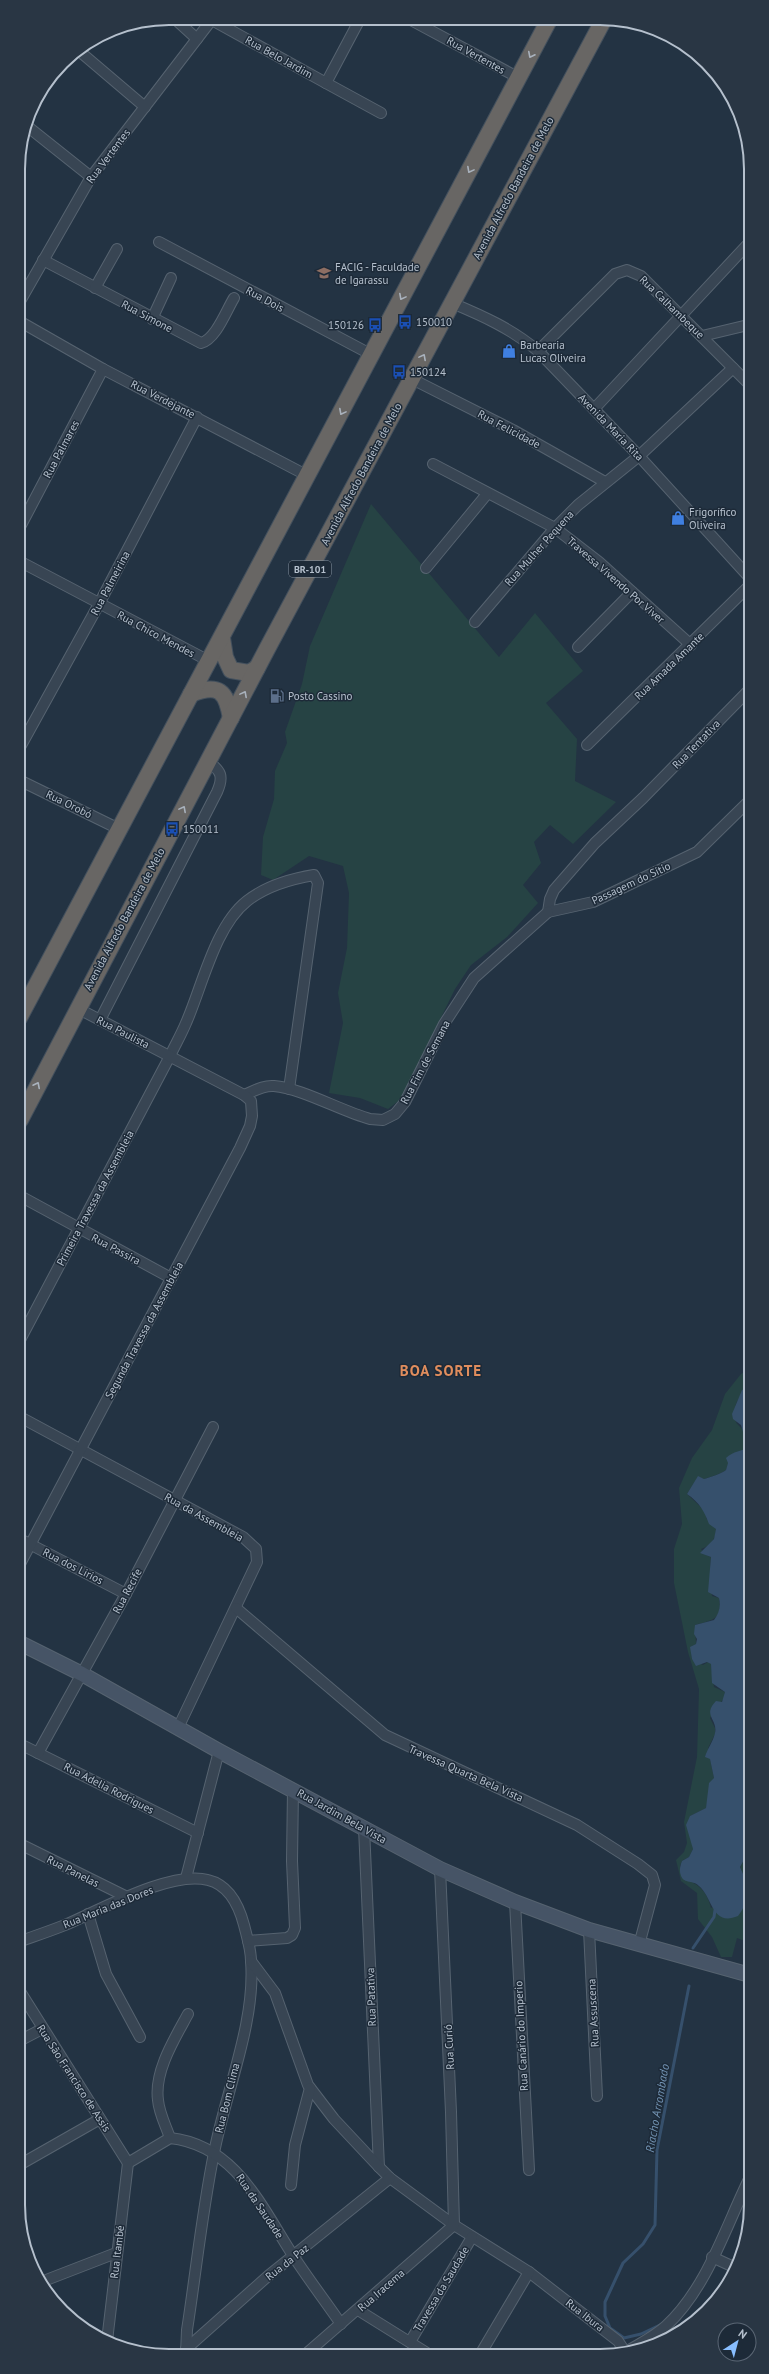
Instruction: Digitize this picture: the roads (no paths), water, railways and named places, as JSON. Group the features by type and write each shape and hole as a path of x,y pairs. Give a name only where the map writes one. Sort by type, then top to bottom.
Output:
{"highway":[{"path":"25,1007 546,25"},
{"name":"Avenida Alfredo Bandeira de Melo","path":"25,1110 77,1008 257,668 601,25"},
{"path":"222,638 225,657 231,670 249,672 257,668"},
{"path":"191,694 214,689 221,691 226,699 231,718"}],"main road":[{"name":"Rua Jardim Bela Vista","path":"25,1646 82,1674 219,1751 293,1789 440,1869 515,1902 590,1930 744,1973"}],"street":[{"path":"182,25 197,39"},
{"name":"Rua Vertentes","path":"25,291 91,177 208,25"},
{"name":"Rua Belo Jardim","path":"223,25 382,113"},
{"path":"326,83 357,25"},
{"name":"Rua Vertentes","path":"421,25 519,78"},
{"path":"83,54 145,107"},
{"path":"31,129 91,177"},
{"name":"Rua Dois","path":"159,242 372,355"},
{"path":"594,409 744,248"},
{"path":"95,288 117,249"},
{"name":"Rua Simone","path":"43,260 152,319 201,343 206,342 212,335 234,298"},
{"name":"Rua Calhambeque","path":"538,351 615,274 630,270 641,276 744,379"},
{"path":"152,319 171,278"},
{"name":"Avenida Maria Rita","path":"452,303 501,326 525,340 538,351 639,456 744,572"},
{"name":"Rua Verdejante","path":"25,325 103,369 308,476"},
{"path":"702,336 744,326"},
{"name":"Rua Mulher Pequena","path":"475,622 555,528 605,482 639,456 733,368"},
{"name":"Rua Palmares","path":"25,518 103,369"},
{"name":"Rua Felicidade","path":"412,379 513,430 605,482"},
{"name":"Rua Palmeirina","path":"25,738 99,604 197,417"},
{"name":"Travessa Vivendo Por Viver","path":"433,464 487,494 555,528 599,562 691,645"},
{"path":"426,568 487,494"},
{"name":"Rua Chico Mendes","path":"25,564 209,661"},
{"name":"Rua Amada Amante","path":"588,745 744,591"},
{"path":"578,647 632,592"},
{"name":"Rua Tentativa","path":"548,912 550,899 563,879 595,843 644,798 744,695"},
{"path":"100,1020 217,792 222,780 221,775 219,769 208,761"},
{"name":"Rua Orobó","path":"25,783 119,829"},
{"name":"Passagem do Sítio","path":"548,912 593,902 697,852 744,806"},
{"name":"Primeira Travessa da Assembleia","path":"25,1331 170,1056 186,1024 212,953 230,921 245,902 265,890 293,878 314,875 318,883 289,1089"},
{"name":"Rua Fim de Semana","path":"244,1095 264,1086 273,1086 289,1089 370,1119 383,1120 396,1114 405,1102 444,1024 474,978 548,912"},
{"name":"Rua Paulista","path":"77,1008 244,1095"},
{"name":"Segunda Travessa da Assembleia","path":"25,1555 250,1126 252,1107 249,1098 244,1095"},
{"name":"Rua Passira","path":"25,1199 171,1278"},
{"name":"Rua da Assembleia","path":"25,1420 243,1537 256,1549 257,1562 178,1728"},
{"name":"Rua Recife","path":"38,1753 126,1594 213,1427"},
{"name":"Rua dos Lirios","path":"25,1541 126,1594"},
{"name":"Travessa Quarta Bela Vista","path":"236,1608 385,1735 555,1813 606,1842 647,1871 654,1877 654,1888 639,1945"},
{"name":"Rua Adelia Rodrigues","path":"25,1746 198,1833"},
{"path":"186,1878 219,1751"},
{"path":"248,1941 287,1938 292,1935 295,1928 292,1861 293,1789"},
{"name":"Rua Patativa","path":"364,1828 379,2167"},
{"name":"Rua Panelas","path":"25,1847 127,1897"},
{"name":"Rua Curió","path":"440,1869 451,2092 454,2225"},
{"name":"Rua Bom Clima","path":"186,1878 209,1880 224,1888 231,1895 242,1917 252,1961 246,2022 214,2153 187,2330 186,2349"},
{"name":"Rua Maria das Dores","path":"25,1939 127,1897 186,1878"},
{"name":"Rua Canário do Imperio","path":"515,1902 529,2170"},
{"path":"88,1914 106,1974 140,2037"},
{"name":"Rua Assuscena","path":"590,1930 597,2096"},
{"path":"252,1961 275,1993 310,2088 334,2118 379,2167"},
{"name":"Rua São Francisco de Assis","path":"25,2000 42,2030 128,2163"},
{"path":"128,2163 170,2138 158,2102 158,2089 166,2058 188,2014"},
{"path":"25,2038 42,2030"},
{"path":"291,2185 295,2145 310,2088"},
{"path":"25,2162 100,2119"},
{"name":"Rua da Saudade","path":"170,2138 189,2142 214,2153 244,2178 294,2257 341,2324"},
{"name":"Rua Itambé","path":"108,2335 116,2254 128,2163"},
{"name":"Rua Ibura","path":"379,2167 390,2178 454,2225 529,2272 618,2341 622,2347"},
{"name":"Rua da Paz","path":"188,2349 241,2298 294,2257 390,2178"},
{"name":"Rua Ibura","path":"644,2342 672,2320 688,2300 712,2258 744,2190"},
{"name":"Rua Iracema","path":"312,2349 454,2225"},
{"name":"Travessa da Saudade","path":"410,2342 472,2237"},
{"path":"46,2280 116,2254"},
{"path":"712,2258 730,2266"},
{"path":"483,2349 529,2272"},
{"path":"358,2310 421,2349"}],"water":[{"path":"744,1389 744,1432 741,1425 733,1419 732,1414 742,1390"},
{"path":"744,1449 744,1860 740,1867 744,1876 744,1906 738,1916 723,1918 714,1910 704,1891 697,1884 684,1880 680,1872 682,1861 689,1857 693,1849 686,1825 690,1816 706,1808 709,1783 714,1778 710,1759 705,1757 715,1733 710,1710 716,1701 722,1702 725,1692 712,1683 711,1664 707,1662 696,1666 692,1659 690,1647 696,1644 697,1639 694,1634 695,1625 714,1620 720,1604 719,1598 708,1592 711,1557 700,1553 714,1539 716,1529 709,1524 698,1504 687,1494 698,1476 704,1479 726,1470 728,1463 726,1458 735,1452"}],"waterway":[{"name":"Riacho Arrombado","path":"693,1948 714,1917 715,1910"},
{"name":"Riacho Arrombado","path":"662,2324 641,2334 624,2338 610,2328 605,2316 605,2302 623,2263 643,2244 655,2225 657,2150 689,1986"}],"place":[{"name":"FACIG - Faculdade de Igarassu","path":"324,273"},
{"name":"150010","path":"405,322"},
{"name":"150126","path":"375,325"},
{"name":"Barbearia Lucas Oliveira","path":"509,351"},
{"name":"150124","path":"399,372"},
{"name":"Frigorífico Oliveira","path":"678,518"},
{"name":"Posto Cassino","path":"277,696"},
{"name":"150011","path":"172,829"}],"district":[{"name":"BOA SORTE","path":"441,1370"}]}
